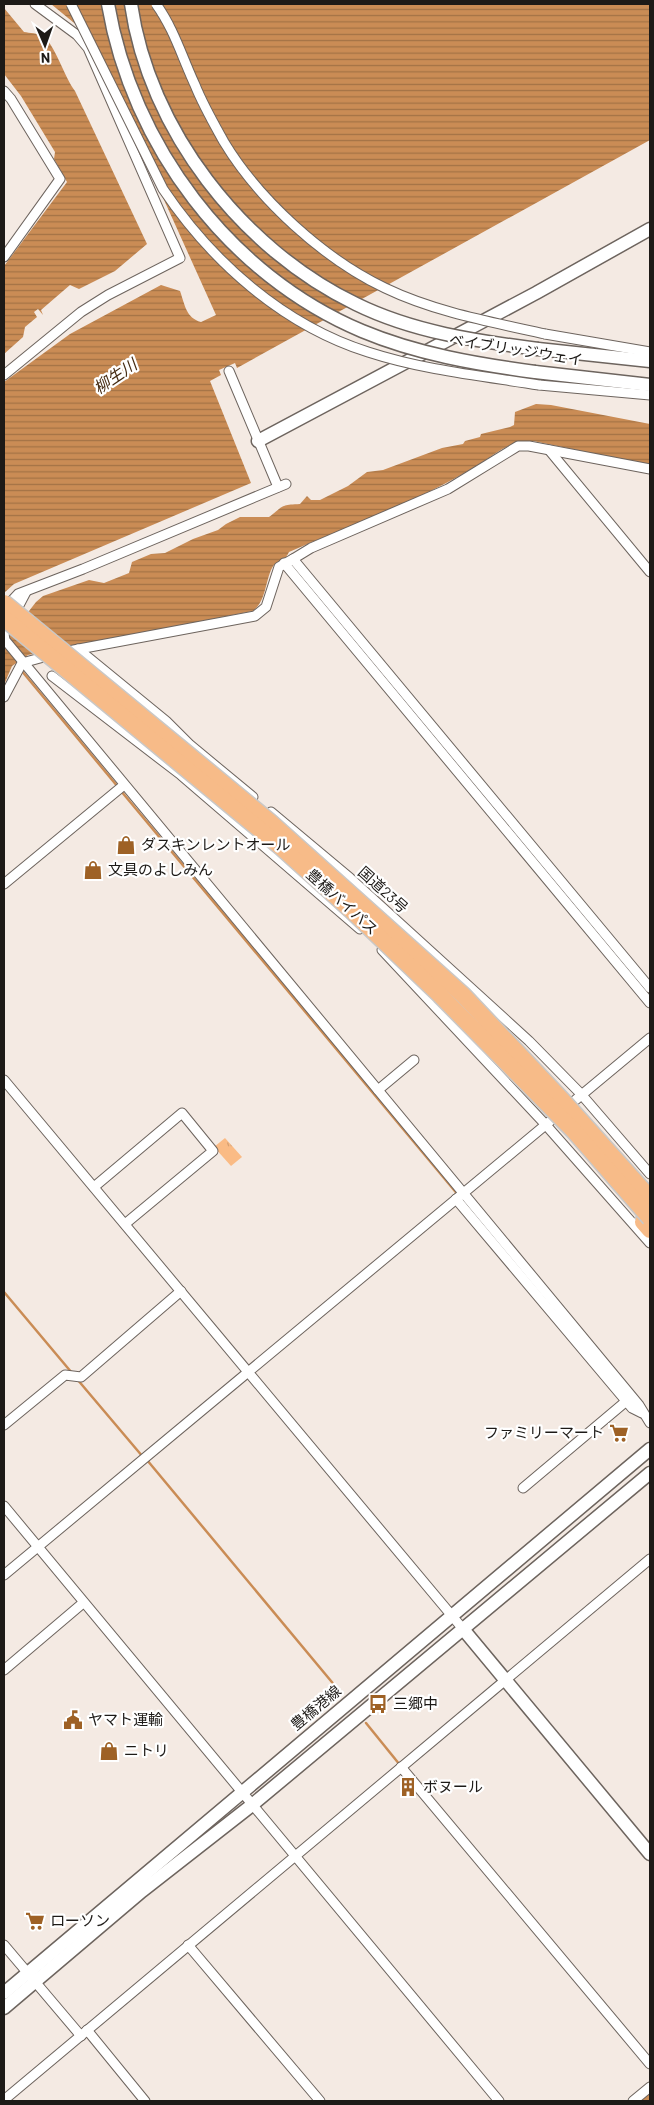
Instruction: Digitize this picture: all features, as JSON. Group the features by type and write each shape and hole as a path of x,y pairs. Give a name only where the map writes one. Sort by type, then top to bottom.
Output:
{"highway":[{"name":"豊橋バイパス","path":"4,603 270,822 463,995 650,1198"},
{"name":"豊橋バイパス","path":"4,618 281,847 399,955 574,1131 648,1223"},
{"path":"463,995 510,1034 549,1072 650,1183"}],"street":[{"path":"4,375 81,312 108,295 180,258 88,48 77,35 35,4"},
{"path":"70,4 163,189 182,218 220,260 250,287 291,316 325,335 366,352 437,369 539,385 650,395"},
{"name":"ベイブリッジウェイ","path":"108,4 118,50 128,80 163,154 203,212 256,266 312,305 370,334 454,359 535,372 650,385"},
{"name":"ベイブリッジウェイ","path":"131,4 137,32 151,77 166,113 204,176 252,230 288,262 356,304 423,329 469,340 650,361"},
{"path":"156,4 172,28 195,87 226,144 262,192 316,243 385,288 442,309 545,334 650,352"},
{"path":"4,91 11,99 60,179 4,256"},
{"path":"258,441 536,293 650,229"},
{"path":"4,611 12,598 18,594 282,486 258,441 229,371"},
{"path":"4,697 20,666 78,649 256,616 266,607 276,573 288,561 311,548 448,489 518,446 650,469"},
{"path":"549,450 650,572"},
{"path":"288,561 595,929 650,1003"},
{"path":"26,592 4,634 5,640 20,666 42,686 378,1090 460,1196 650,1423"},
{"path":"42,686 78,649"},
{"name":"国道23号","path":"78,649 166,721 189,744 350,878 494,1008 581,1094 650,1174"},
{"path":"52,676 223,811 374,942 545,1124 650,1243"},
{"path":"4,884 124,785"},
{"path":"223,811 241,788"},
{"path":"595,929 650,988"},
{"path":"389,958 411,934"},
{"path":"4,1574 650,1038"},
{"path":"378,1090 414,1060"},
{"path":"5,1085 94,1187 650,1854"},
{"path":"94,1187 182,1113 213,1151 125,1224"},
{"path":"4,1425 64,1375 80,1377 181,1291"},
{"path":"523,1488 629,1399"},
{"name":"豊橋港線","path":"4,2008 31,1978 241,1791 650,1449"},
{"name":"豊橋港線","path":"4,1993 31,1978 252,1804 650,1473"},
{"path":"5,1512 84,1603 499,2101"},
{"path":"4,2100 650,1560"},
{"path":"4,1670 84,1603"},
{"path":"401,1767 650,2064"},
{"path":"4,1945 31,1978 145,2101"},
{"path":"188,1945 320,2101"},
{"path":"633,2101 650,2087"}],"green space":[{"path":"225,1138 242,1157 231,1166 214,1147"}],"water":[{"name":"柳生川","path":"51,4 650,4 650,140 237,368 235,363 219,370 221,375 210,381 251,483 14,584 4,593 4,382 70,334 161,285 180,291 189,314 196,320 201,322 216,315 90,36"},
{"path":"4,8 24,32 43,36 51,46 75,91 147,244 115,271 79,289 70,285 41,310 43,315 38,309 34,312 37,317 25,327 23,337 4,354 4,266 67,182 54,159 55,152 21,96 4,74"},
{"path":"536,404 551,405 650,424 650,465 533,441 509,445 431,491 289,552 286,557 272,568 263,597 253,611 28,655 12,666 4,685 4,650 8,638 36,602 43,596 89,580 104,583 129,573 132,562 151,554 165,553 193,539 218,530 240,517 269,517 282,507 300,504 307,496 311,500 320,500 348,486 367,472 383,470 442,448 463,444 465,441 480,437 481,434 510,427 514,425 515,412"}],"waterway":[{"path":"284,555 321,601"},
{"path":"21,670 118,787"},
{"path":"422,723 650,996"},
{"path":"121,791 459,1196"},
{"path":"4,1292 72,1373"},
{"path":"77,1379 143,1457"},
{"path":"147,1460 341,1693"},
{"path":"366,1723 400,1765"},
{"path":"641,2101 650,2093"}],"place":[{"name":"ダスキンレントオール","path":"126,845"},
{"name":"文具のよしみん","path":"93,870"},
{"name":"ファミリーマート","path":"619,1433"},
{"name":"三郷中","path":"378,1704"},
{"name":"ヤマト運輸","path":"73,1720"},
{"name":"ニトリ","path":"109,1751"},
{"name":"ボヌール","path":"408,1787"},
{"name":"ローソン","path":"35,1921"}]}
